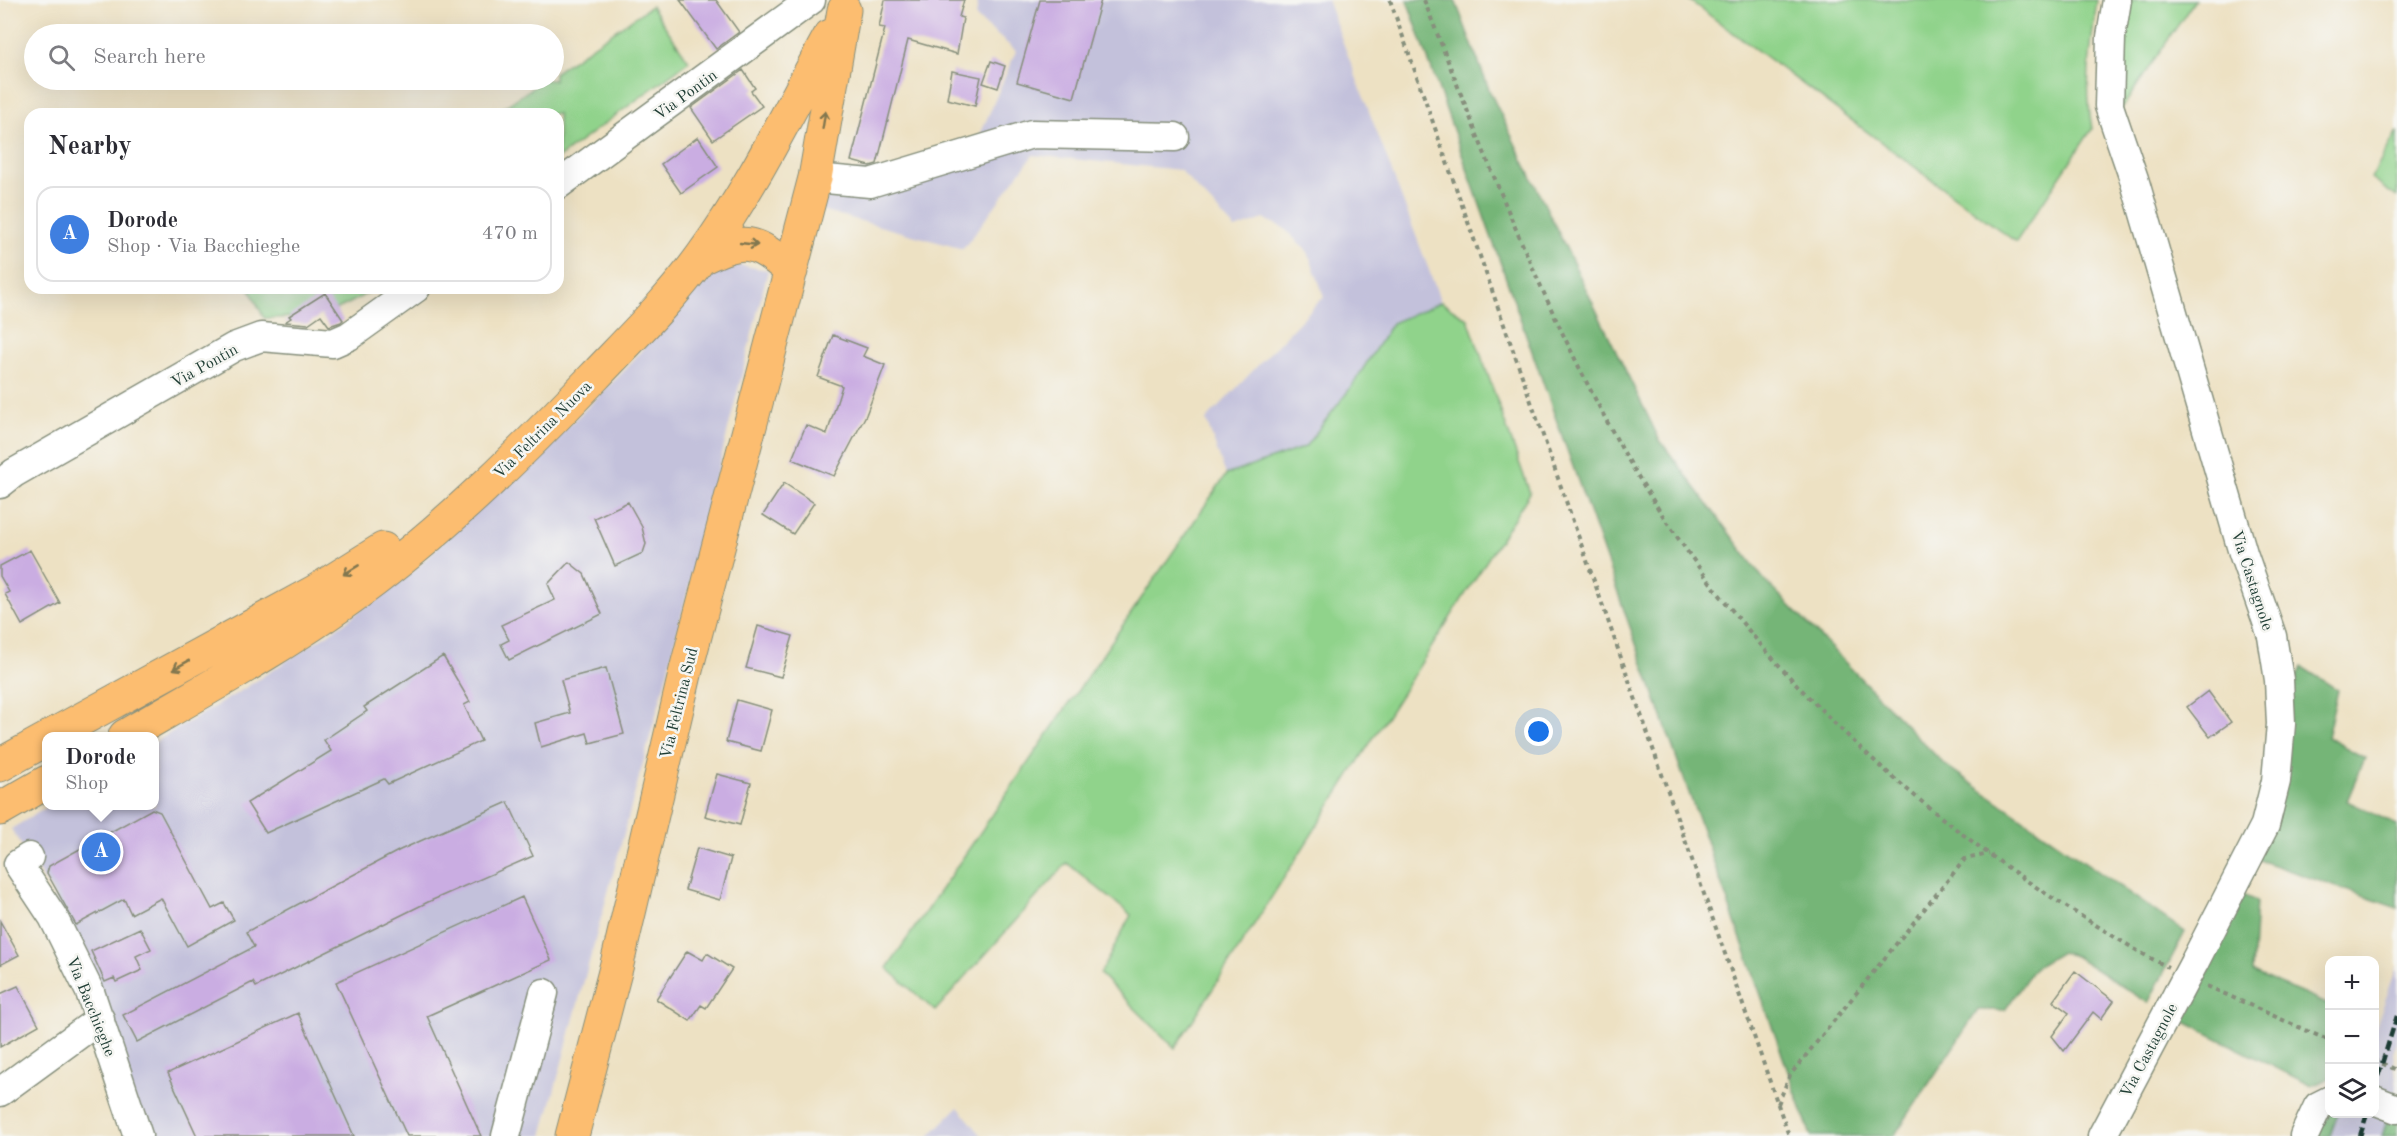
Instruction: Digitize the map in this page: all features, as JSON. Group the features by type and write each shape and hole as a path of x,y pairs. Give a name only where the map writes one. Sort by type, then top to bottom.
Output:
{"main road":[{"name":"Via Feltrina Sud","path":"572,1136 617,964 688,659 815,178 846,5"},
{"name":"Via Feltrina Nuova","path":"132,732 279,647 374,581 442,527 520,453 642,326 701,258 740,198 846,5"},
{"path":"701,258 724,247 744,242 758,245 790,271"},
{"path":"58,732 316,591 377,554 520,453"},
{"path":"0,765 42,742"},
{"path":"0,809 42,785"}],"street":[{"name":"Via Pontin","path":"564,181 811,0"},
{"name":"Via Castagnole","path":"2102,1136 2188,978 2265,825 2276,781 2281,724 2279,680 2272,636 2243,553 2134,179 2109,106 2111,38 2117,0"},
{"path":"815,178 870,183 1032,134 1175,137"},
{"name":"Via Pontin","path":"0,484 15,473 234,347 261,337 333,343 349,336 408,294"},
{"name":"Via Bacchieghe","path":"29,857 18,864 53,917 100,1020 138,1136"},
{"path":"506,1136 544,993"},
{"path":"0,1092 100,1020"},
{"path":"2304,1136 2318,1106 2325,1102"},
{"path":"2379,1102 2397,1110"}],"path":[{"path":"1390,0 1789,1136"},
{"path":"1424,0 1498,190 1566,342 1617,440 1664,518 1717,592 1840,728 1910,791 2027,882 2146,956 2188,978 2325,1039"},
{"path":"1778,1105 1790,1075 1965,860 1989,854"},
{"path":"2379,1062 2397,1070"}],"shaded area":[{"path":"978,0 1327,0 1441,302 1392,323 1352,386 1305,447 1226,475 1206,420 1324,296 1308,252 1284,228 1264,219 1235,229 1180,170 1033,155 963,249 821,210 831,172 894,170 971,156 1016,51 976,17"},
{"path":"714,261 768,270 666,678 542,1136 149,1136 52,892 11,829 42,810 159,810 159,740 239,692 340,626 417,568 460,524 542,452 627,368"},
{"path":"2397,966 2397,1042 2393,1053 2397,1088 2382,1136 2330,1136 2337,1118 2379,1118 2379,1018"},
{"path":"958,1107 982,1136 929,1136"}],"green space":[{"path":"1407,0 1455,0 1490,92 1659,439 1762,577 1944,764 2185,932 2148,1003 2075,956 2061,952 2034,968 2005,1010 1978,1010 1894,1136 1811,1136"},
{"path":"1689,0 2097,0 2088,80 2092,129 2016,242"},
{"path":"2128,0 2195,0 2120,111 2118,69"},
{"path":"651,6 689,61 564,154 564,108 503,108 529,90 564,90 564,66"},
{"path":"2397,131 2397,197 2371,179"},
{"path":"252,294 365,294 346,305 322,314 264,318"},
{"path":"1441,302 1468,319 1530,493 1175,1048 1100,974 1131,915 1067,863 935,1011 887,968 1226,475 1305,447 1352,386 1392,323"},
{"path":"2302,667 2338,690 2327,737 2365,758 2347,801 2397,825 2397,908 2256,859 2289,691"},
{"path":"2238,893 2256,901 2252,972 2325,1003 2325,1080 2312,1086 2175,1017"},
{"path":"2388,1117 2397,1120 2397,1136 2382,1136"},
{"path":"2327,1118 2337,1118 2330,1136 2314,1136"}],"building":[{"path":"680,0 716,0 739,32 716,49"},
{"path":"885,0 964,0 959,17 963,18 957,54 908,40 877,164 870,166 851,161 885,28 879,27"},
{"path":"1040,0 1101,0 1074,98 1017,82"},
{"path":"991,61 1005,66 998,88 983,83"},
{"path":"743,70 755,88 751,91 762,106 713,140 691,108"},
{"path":"952,71 981,77 975,106 947,99"},
{"path":"698,137 718,167 681,193 661,164"},
{"path":"326,294 343,320 329,326 321,315 308,324 285,322 291,318 289,316"},
{"path":"833,335 867,348 863,356 885,365 866,415 834,476 792,459 806,425 827,434 842,386 818,377"},
{"path":"784,483 814,503 793,534 763,515"},
{"path":"628,502 642,527 646,544 643,553 615,566 594,518"},
{"path":"30,550 60,603 22,625 5,594 9,592 0,576 0,566"},
{"path":"569,562 584,574 602,614 509,660 501,644 509,640 501,625 555,600 548,584"},
{"path":"758,626 793,636 781,677 746,668"},
{"path":"443,656 470,702 464,705 481,741 388,784 384,779 266,833 247,803 331,751 324,740 367,711 364,707"},
{"path":"606,668 624,734 590,743 587,733 541,747 535,723 570,713 561,680"},
{"path":"2208,691 2231,722 2210,737 2187,707"},
{"path":"737,700 772,710 761,751 726,742"},
{"path":"717,774 751,783 740,825 705,816"},
{"path":"508,802 533,856 428,902 256,987 253,982 137,1042 123,1015 254,947 246,932 400,850"},
{"path":"150,810 155,810 160,812 212,909 224,903 234,920 187,946 161,898 131,914 124,899 76,925 47,873 49,866"},
{"path":"697,848 731,858 720,900 685,890"},
{"path":"522,897 551,960 427,1016 481,1136 407,1136 336,982"},
{"path":"0,921 19,955 0,965"},
{"path":"140,928 151,949 136,956 142,970 116,982 114,978 105,982 91,951"},
{"path":"687,951 703,960 707,953 732,969 706,1008 701,1005 690,1021 656,999"},
{"path":"2075,971 2114,1001 2101,1019 2093,1012 2064,1051 2052,1036 2069,1013 2053,1001"},
{"path":"18,986 39,1025 0,1047 0,994"},
{"path":"298,1013 354,1136 197,1136 168,1073"}],"railway":[{"path":"2379,1073 2397,1016"},
{"path":"2360,1136 2366,1118"}],"place":[{"name":"Dorode","path":"101,852"}]}
